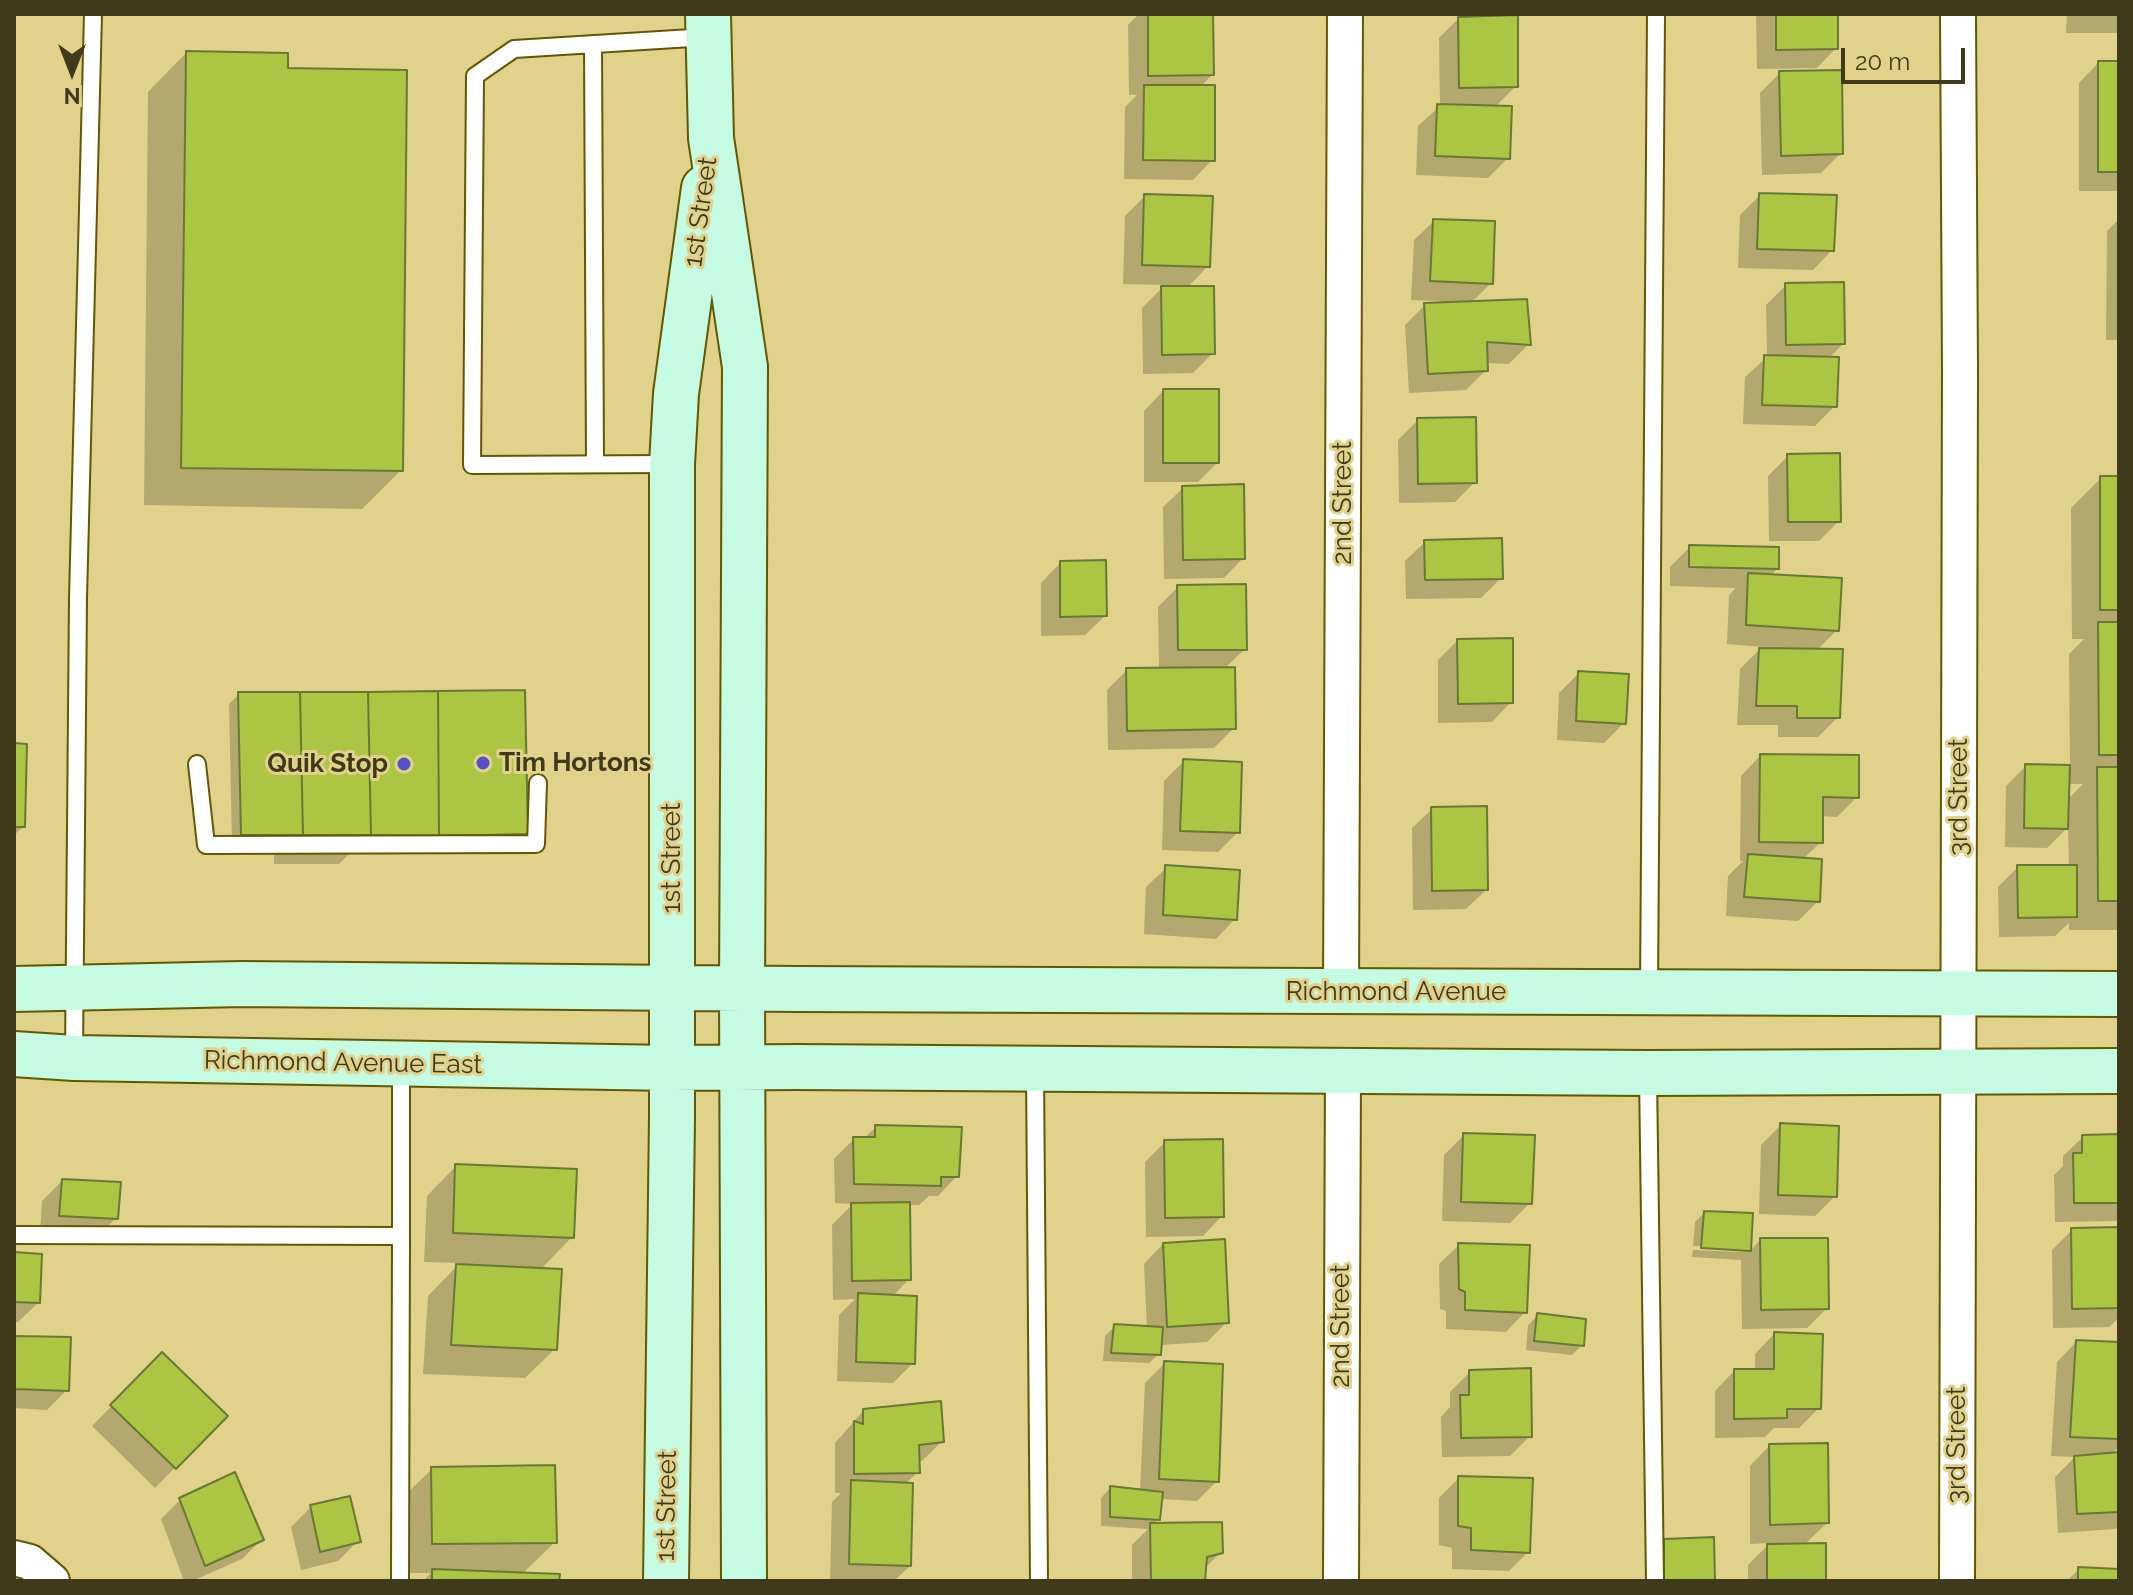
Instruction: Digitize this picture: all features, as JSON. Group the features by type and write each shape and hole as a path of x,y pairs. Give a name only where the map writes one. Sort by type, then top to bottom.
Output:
{"main road":[{"name":"1st Street","path":"708,25 711,138 745,367 742,989 744,1581"},
{"name":"1st Street","path":"666,1581 672,1068 672,464 676,394 711,138"},
{"path":"14,989 242,984 672,987"},
{"name":"Richmond Avenue","path":"672,987 2119,994"},
{"name":"Richmond Avenue East","path":"14,1054 74,1058 672,1068"},
{"path":"672,1068 1648,1073 2119,1071"}],"street":[{"name":"2nd Street","path":"1341,992 1345,14"},
{"name":"3rd Street","path":"1957,1581 1958,14"},
{"name":"2nd Street","path":"1341,1581 1343,1070"},
{"path":"14,1558 30,1562 52,1581"}],"lane":[{"path":"74,1058 78,598 93,14"},
{"path":"1649,992 1656,14"},
{"path":"672,464 472,465 475,76 514,49 593,44 708,25"},
{"path":"593,44 595,464"},
{"path":"197,764 206,845 536,844 538,783"},
{"path":"400,1581 401,1064"},
{"path":"1035,1068 1039,1581"},
{"path":"1648,1073 1655,1581"},
{"path":"14,1235 401,1236"}],"building":[{"path":"1148,14 1213,14 1214,75 1148,76"},
{"path":"1776,14 1838,14 1838,49 1776,50"},
{"path":"1518,15 1518,87 1459,88 1458,17"},
{"path":"186,51 288,53 288,68 407,70 403,471 181,468"},
{"path":"2098,61 2119,61 2119,172 2098,172"},
{"path":"1842,70 1843,154 1781,156 1779,71"},
{"path":"1144,85 1215,85 1215,161 1143,160"},
{"path":"1437,104 1512,106 1510,159 1435,156"},
{"path":"1759,193 1837,195 1834,251 1757,249"},
{"path":"1144,194 1213,196 1210,267 1142,265"},
{"path":"1433,219 1495,221 1493,284 1430,281"},
{"path":"1844,282 1845,344 1786,345 1785,283"},
{"path":"1161,286 1214,286 1215,354 1162,355"},
{"path":"1527,299 1531,345 1487,342 1488,371 1428,374 1424,303"},
{"path":"1764,355 1839,357 1837,407 1762,405"},
{"path":"1163,389 1219,389 1219,463 1163,463"},
{"path":"1476,417 1477,483 1418,484 1417,418"},
{"path":"1840,453 1841,522 1788,522 1787,454"},
{"path":"2100,476 2119,476 2119,610 2100,610"},
{"path":"1244,484 1245,559 1183,560 1182,486"},
{"path":"1502,538 1503,579 1425,580 1424,540"},
{"path":"1689,545 1779,547 1779,569 1689,567"},
{"path":"1106,560 1107,616 1060,617 1060,561"},
{"path":"1748,573 1842,578 1839,631 1746,625"},
{"path":"1246,584 1247,650 1178,650 1177,585"},
{"path":"2098,622 2119,622 2119,755 2099,755"},
{"path":"1513,638 1513,703 1458,704 1457,639"},
{"path":"1759,648 1843,649 1840,718 1797,718 1797,706 1756,706"},
{"path":"1235,667 1236,729 1127,731 1126,668"},
{"path":"1578,671 1629,674 1626,724 1576,721"},
{"name":"Tim Hortons","path":"525,690 528,834 439,836 438,691"},
{"name":"Quik Stop","path":"438,691 439,836 371,835 368,692"},
{"path":"238,692 300,692 303,835 241,835"},
{"path":"300,692 368,692 371,835 303,835"},
{"path":"14,743 27,744 25,827 14,827"},
{"path":"1760,754 1859,755 1859,798 1823,797 1823,843 1759,842"},
{"path":"1183,759 1242,762 1240,833 1180,831"},
{"path":"2025,764 2070,765 2068,829 2024,828"},
{"path":"2097,767 2119,767 2119,901 2098,901"},
{"path":"1487,806 1488,890 1432,891 1431,807"},
{"path":"1748,854 1822,859 1820,902 1744,897"},
{"path":"1165,865 1240,870 1237,920 1163,915"},
{"path":"2017,865 2077,865 2077,917 2018,918"},
{"path":"1780,1123 1839,1126 1837,1197 1778,1195"},
{"path":"875,1125 962,1127 959,1177 941,1177 941,1186 854,1184 853,1137 875,1137"},
{"path":"1463,1133 1535,1135 1532,1204 1461,1202"},
{"path":"2119,1134 2119,1203 2074,1203 2073,1153 2082,1153 2082,1135"},
{"path":"1223,1139 1224,1217 1165,1218 1164,1140"},
{"path":"455,1164 577,1169 574,1238 453,1233"},
{"path":"62,1179 121,1182 118,1219 59,1216"},
{"path":"910,1202 911,1280 852,1281 851,1203"},
{"path":"1704,1211 1753,1213 1751,1251 1701,1248"},
{"path":"2119,1227 2119,1308 2072,1309 2071,1228"},
{"path":"1760,1238 1828,1238 1829,1309 1761,1310"},
{"path":"1225,1239 1229,1323 1167,1327 1163,1243"},
{"path":"1458,1243 1530,1245 1527,1313 1465,1310 1465,1292 1459,1289"},
{"path":"14,1252 42,1254 40,1303 14,1302"},
{"path":"456,1264 562,1269 557,1350 451,1345"},
{"path":"858,1293 917,1296 915,1364 856,1362"},
{"path":"1537,1313 1586,1319 1584,1346 1534,1341"},
{"path":"1114,1324 1163,1327 1161,1355 1111,1353"},
{"path":"1774,1332 1823,1334 1821,1409 1787,1409 1787,1418 1734,1419 1734,1369 1774,1369"},
{"path":"14,1336 71,1337 69,1391 14,1389"},
{"path":"2076,1340 2119,1342 2119,1439 2070,1437"},
{"path":"162,1352 228,1416 176,1469 110,1405"},
{"path":"1164,1361 1223,1364 1219,1482 1159,1479"},
{"path":"1531,1368 1532,1437 1461,1438 1460,1395 1469,1395 1469,1370"},
{"path":"941,1401 944,1442 919,1445 920,1473 854,1474 854,1421 863,1424 863,1409"},
{"path":"1828,1443 1829,1523 1770,1525 1769,1444"},
{"path":"2119,1452 2119,1512 2077,1514 2074,1456"},
{"path":"555,1465 557,1543 432,1544 431,1467"},
{"path":"235,1472 264,1540 205,1566 179,1498"},
{"path":"1458,1476 1533,1478 1530,1553 1471,1550 1471,1528 1458,1526"},
{"path":"851,1480 913,1483 911,1566 849,1564"},
{"path":"1110,1486 1163,1492 1160,1520 1110,1517"},
{"path":"350,1496 361,1542 320,1552 310,1505"},
{"path":"1222,1522 1223,1553 1207,1557 1205,1581 1151,1581 1150,1523"},
{"path":"1714,1537 1715,1581 1664,1581 1664,1539"},
{"path":"1826,1543 1826,1581 1767,1581 1767,1544"},
{"path":"2078,1567 2119,1569 2119,1581 2078,1581"},
{"path":"432,1569 560,1574 559,1581 432,1581"}],"place":[{"name":"Tim Hortons","path":"483,763"},
{"name":"Quik Stop","path":"404,764"}]}
